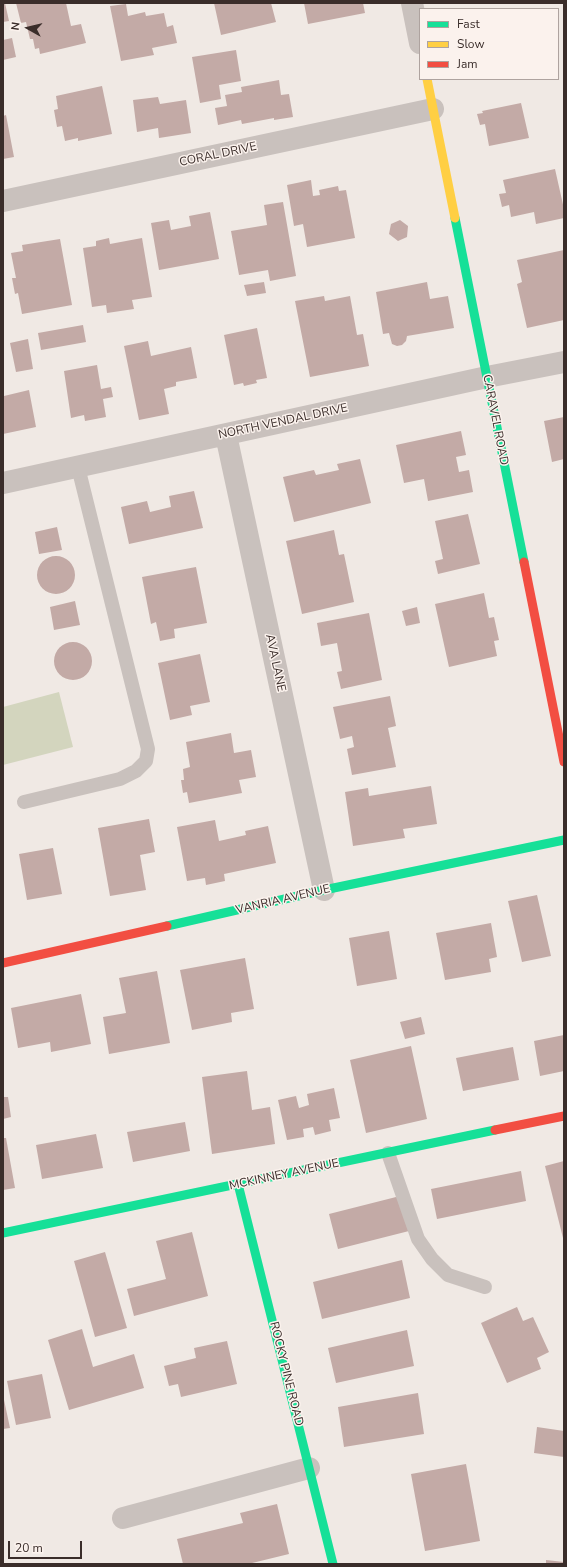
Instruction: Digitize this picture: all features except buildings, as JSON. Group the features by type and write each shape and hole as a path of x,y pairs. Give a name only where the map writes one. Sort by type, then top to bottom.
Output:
{"street":[{"path":"412,3 419,38"},
{"name":"CARAVEL ROAD","path":"427,80 564,762"},
{"name":"CORAL DRIVE","path":"3,201 433,109"},
{"name":"NORTH VENDAL DRIVE","path":"3,483 487,377 564,362"},
{"name":"AVA LANE","path":"226,435 324,890"},
{"name":"VANRIA AVENUE","path":"3,963 324,890 564,840"},
{"name":"MCKINNEY AVENUE","path":"3,1234 564,1116"},
{"name":"ROCKY PINE ROAD","path":"238,1184 333,1564"},
{"path":"123,1518 309,1468"}],"lane":[{"path":"24,802 120,779 136,771 146,761 148,749 78,467"},
{"path":"388,1153 418,1239 432,1259 448,1275 485,1287"}],"green space":[{"path":"59,692 73,747 3,765 3,707"}],"traffic: fast":[{"path":"455,218 524,562"},
{"path":"167,926 324,890 564,840"},
{"path":"3,1233 495,1130"},
{"path":"238,1184 333,1564"}],"traffic: slow":[{"path":"427,80 455,218"}],"traffic: jam":[{"path":"524,562 564,762"},
{"path":"3,963 167,926"},
{"path":"495,1130 564,1116"}]}
